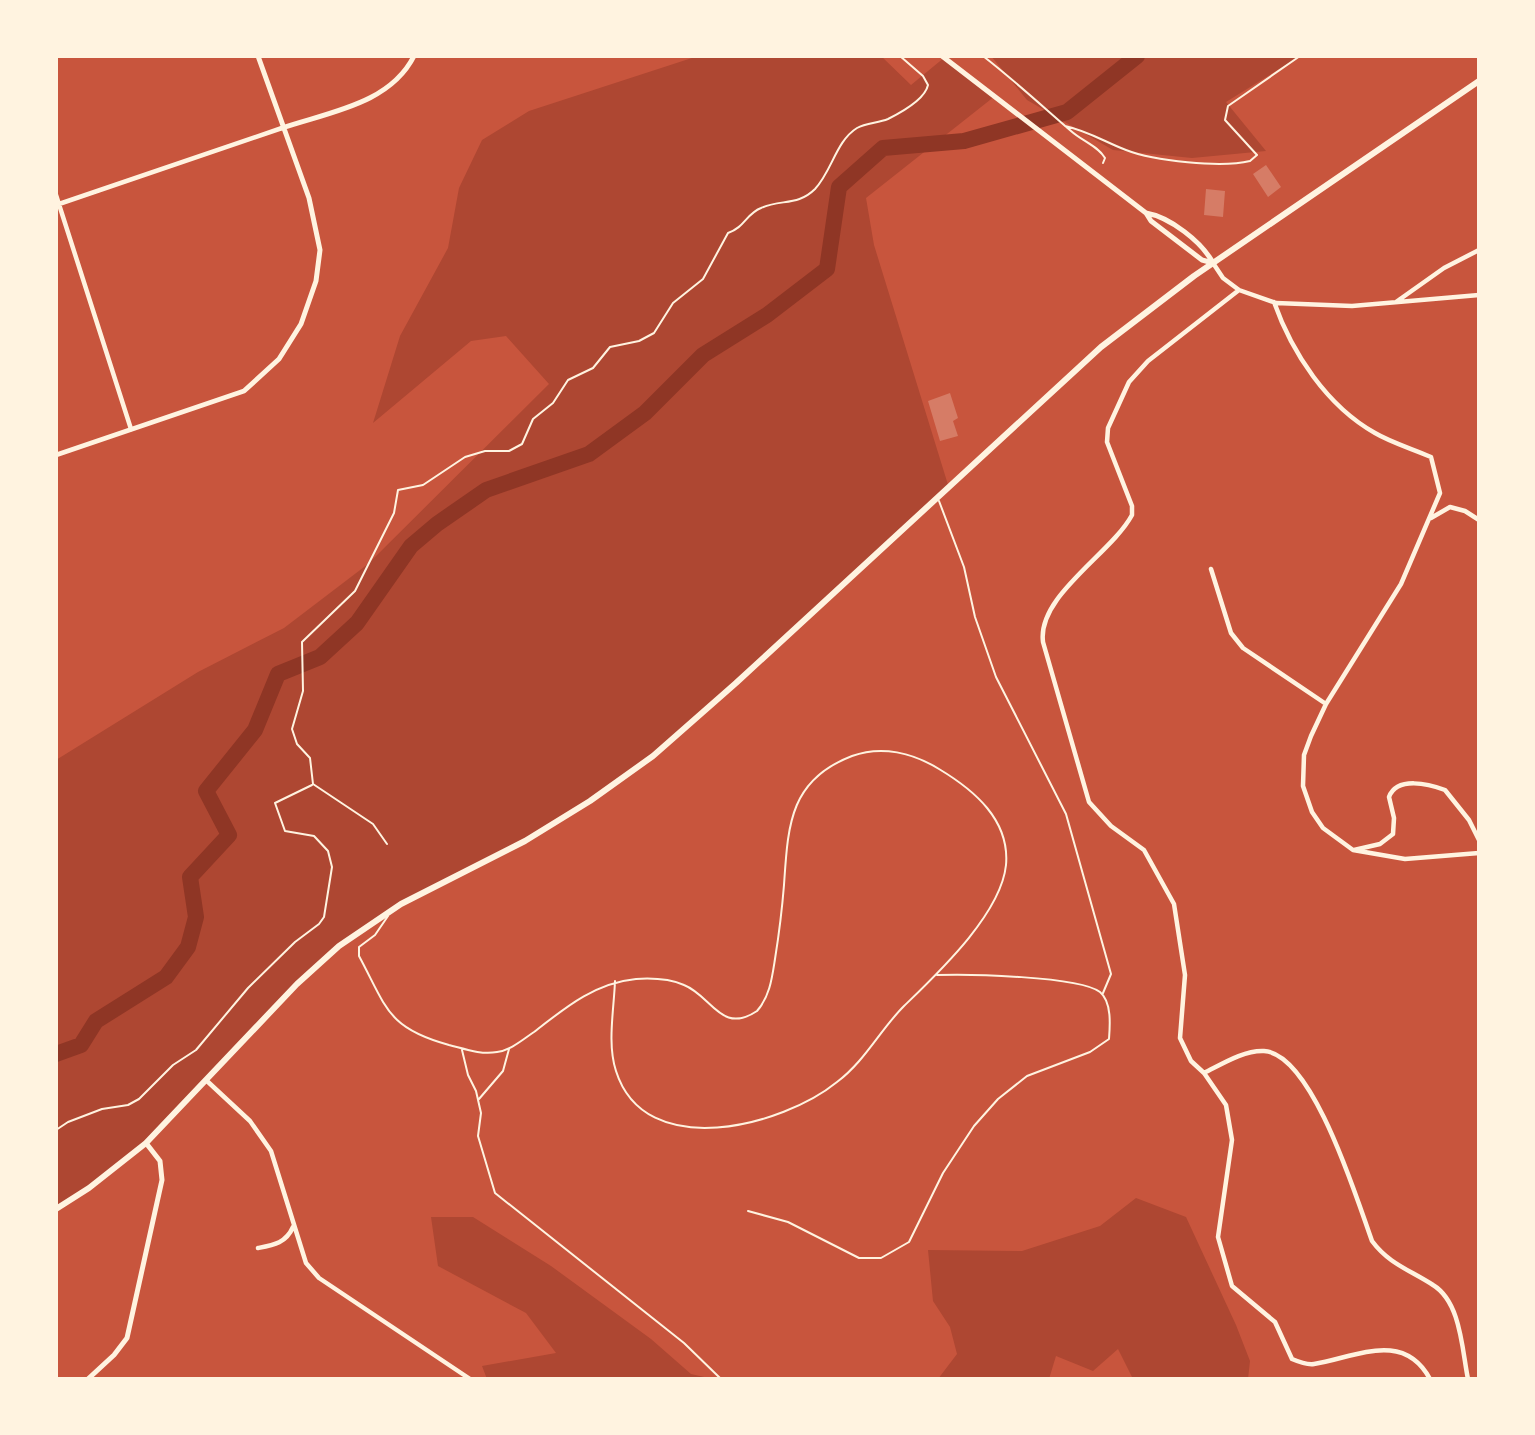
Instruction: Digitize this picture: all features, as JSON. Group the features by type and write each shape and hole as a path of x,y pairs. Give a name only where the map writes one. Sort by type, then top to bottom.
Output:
{"main road":[{"path":"56,1209 89,1188 146,1143 297,984 339,946 390,912 525,841 590,802 653,756 1101,347 1213,263 1479,81"}],"street":[{"path":"56,455 244,391 279,359 302,324 316,281 320,250 309,198 258,56"},
{"path":"57,204 377,96 394,84 414,56"},
{"path":"942,56 1146,212 1175,226 1209,254 1223,278 1239,290 1274,302 1352,306 1479,296"},
{"path":"56,195 131,429"},
{"path":"1146,212 1151,221 1202,260 1213,263"},
{"path":"1395,303 1444,268 1479,250"},
{"path":"1239,290 1148,361 1129,383 1108,428 1107,442 1132,506 1132,515 1056,601 1044,619 1041,630 1089,802 1111,826 1144,850 1174,904 1185,975 1180,1038 1191,1061 1204,1073 1226,1105 1232,1140 1218,1237 1232,1286 1275,1322 1292,1359 1311,1365 1355,1352 1392,1351 1411,1358 1430,1379"},
{"path":"1274,302 1304,364 1359,423 1377,435 1431,457 1440,493 1401,584 1326,704 1304,755 1303,786 1308,804 1323,828 1353,850 1405,859 1479,853"},
{"path":"1428,522 1436,513 1450,507 1465,511 1479,520"},
{"path":"1211,569 1231,633 1243,648 1326,704"},
{"path":"1353,850 1380,844 1393,834 1394,818 1389,797 1395,788 1407,784 1445,790 1469,820 1479,840"},
{"path":"1204,1073 1239,1056 1265,1051 1287,1060 1315,1097 1372,1241 1384,1257 1436,1286 1448,1303 1457,1323 1468,1379"},
{"path":"207,1081 250,1121 271,1151 303,1257 319,1278 470,1379"},
{"path":"88,1379 114,1355 127,1338 135,1313 162,1180 160,1161 146,1143"},
{"path":"258,1248 278,1245 289,1236 293,1226"}],"lane":[{"path":"748,1211 788,1223 859,1258 875,1259 902,1248 909,1242 943,1173 974,1126 998,1099 1027,1076 1090,1052 1109,1039 1110,1024 1102,994 1111,974 1066,814 996,677 975,617 964,567 938,498"},
{"path":"390,912 385,923 359,947 359,956 389,1015 429,1039 463,1049 494,1053 509,1048 577,1000 615,981 649,978 685,985 725,1017 734,1019 757,1011 770,988 782,916 788,826 806,787 835,763 862,753 882,751 922,759 957,781 992,813 1003,835 1006,852 1002,885 982,918 936,975 896,1015 860,1062 835,1084 776,1116 721,1128 688,1127 660,1120 644,1110 626,1091 616,1073 613,1055 615,981"},
{"path":"936,975 1018,977 1091,987 1102,994"},
{"path":"478,1100 503,1071 509,1048"},
{"path":"463,1049 464,1064 481,1113 478,1136 495,1193 684,1343 721,1379"}],"path":[{"path":"387,844 373,824 313,784 310,758 297,744 292,729 303,691 305,637 327,620 355,591 394,513 398,490 423,485 465,457 485,452 509,452 522,444 533,419 553,403 568,380 593,368 616,344 639,341 654,333 673,303 703,279 728,233 741,228 749,216 760,208 802,200 829,172 836,153 852,132 860,126 888,119 924,95 926,81 900,56"},
{"path":"905,59 908,56"},
{"path":"983,56 1065,126 1101,152 1105,158 1103,163"},
{"path":"1065,126 1091,132 1124,149 1146,155 1190,161 1250,161 1257,155 1225,121 1228,106 1300,56"},
{"path":"56,1130 90,1114 128,1105 139,1099 173,1065 196,1050 248,988 295,942 319,924 324,917 332,867 328,851 314,836 285,831 275,803 313,784"}],"shaded area":[{"path":"698,56 881,56 911,85 945,57 995,96 866,198 874,245 949,488 675,738 568,816 410,899 332,952 146,1143 56,1210 56,760 198,672 284,628 368,564 549,384 506,336 471,341 373,423 400,336 448,248 459,188 482,140 529,111"},
{"path":"991,56 1300,56 1226,102 1266,151 1192,158 1113,150 1027,100"},
{"path":"1136,1198 1186,1217 1250,1361 1248,1379 1133,1379 1118,1349 1093,1371 1056,1356 1049,1379 938,1379 957,1354 950,1327 933,1301 928,1250 1022,1251 1100,1226"},
{"path":"431,1217 473,1217 551,1266 651,1339 691,1374 713,1379 487,1379 482,1366 556,1353 526,1313 438,1266"}],"building":[{"path":"1266,165 1281,187 1268,197 1253,174"},
{"path":"1206,189 1225,191 1223,217 1204,215"},
{"path":"950,393 958,418 953,421 958,436 940,441 928,401"}],"waterway":[{"path":"56,1054 81,1045 96,1021 166,977 188,947 196,917 190,877 229,835 206,791 255,730 278,674 320,657 357,623 411,546 486,490 589,454 645,413 703,355 767,315 827,269 839,187 883,148 964,141 1067,112 1137,56"}]}
